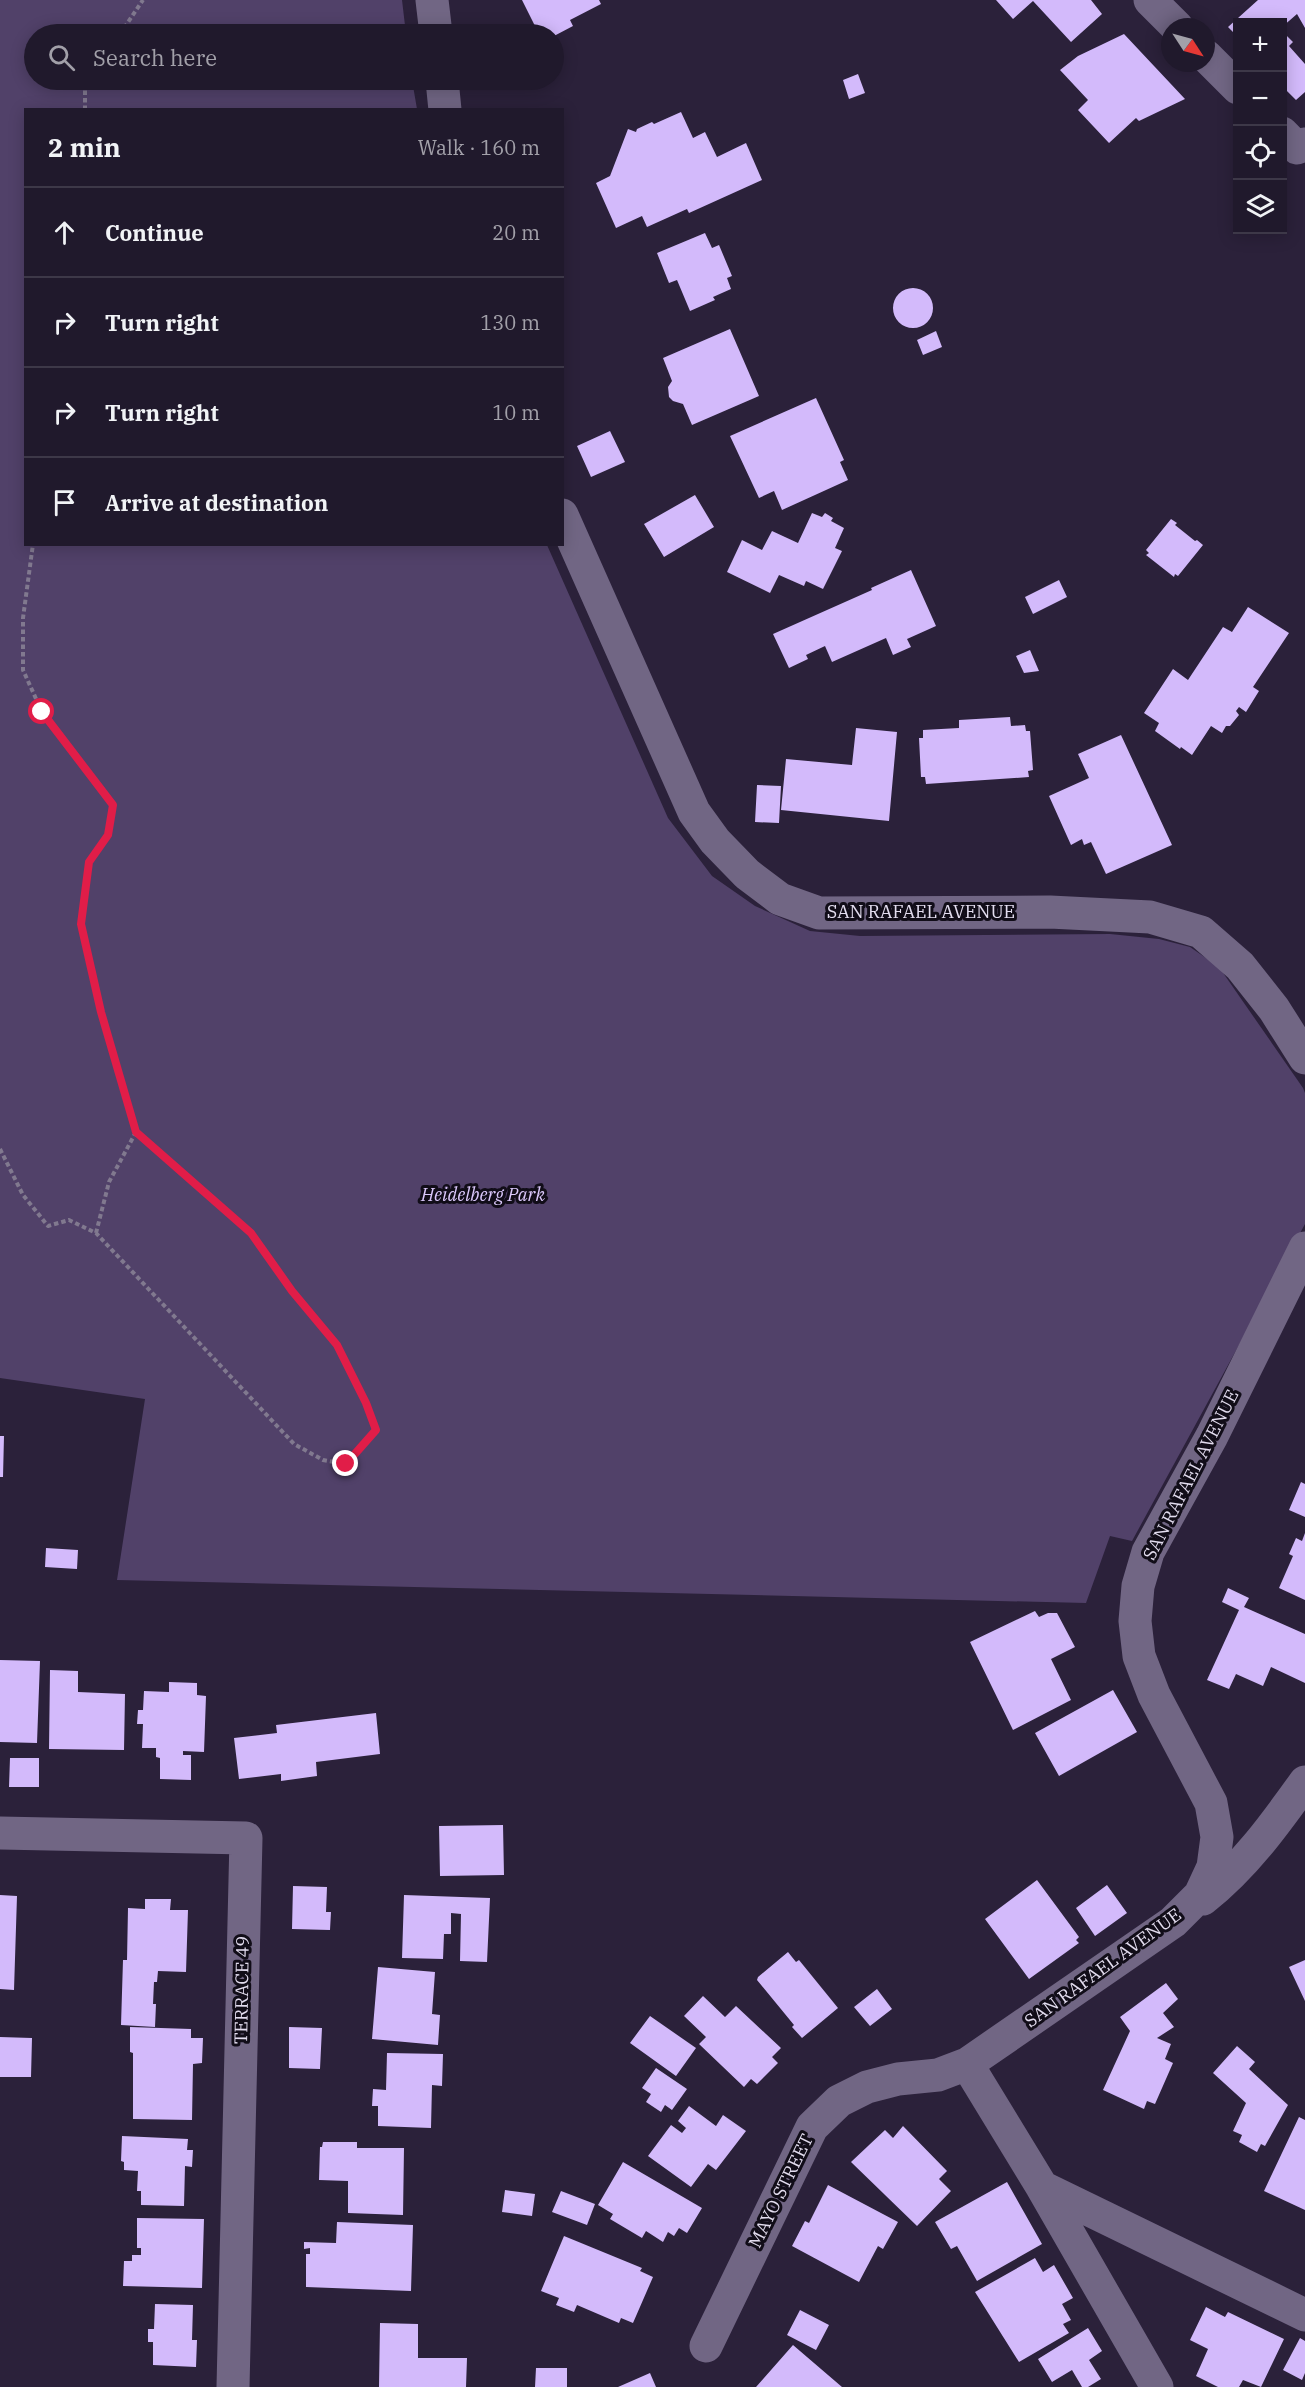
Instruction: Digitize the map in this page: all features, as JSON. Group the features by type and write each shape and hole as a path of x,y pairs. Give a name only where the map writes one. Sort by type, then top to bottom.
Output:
{"street":[{"path":"432,0 435,24"},
{"path":"1150,0 1168,18"},
{"path":"1215,65 1233,83"},
{"path":"443,90 445,108"},
{"name":"SAN RAFAEL AVENUE","path":"564,520 694,812 716,841 747,874 780,899 819,913 1061,912 1150,917 1200,932 1240,966 1274,1009 1305,1058"},
{"name":"SAN RAFAEL AVENUE","path":"967,2064 1173,1922 1200,1894 1213,1867 1217,1837 1211,1803 1154,1695 1139,1656 1135,1621 1138,1586 1148,1552 1212,1436 1305,1248"},
{"path":"1173,1922 1216,1889 1259,1844 1305,1782"},
{"name":"TERRACE 49","path":"0,1833 246,1838 233,2387"},
{"path":"967,2064 1042,2187 1157,2387"},
{"name":"MAYO STREET","path":"706,2346 812,2127 838,2101 867,2086 898,2079 938,2075 967,2064"},
{"path":"1042,2187 1305,2315"}],"path":[{"path":"127,24 143,0"},
{"path":"85,90 85,108"},
{"path":"0,1149 23,1195 48,1226 69,1220 96,1233 294,1444 323,1460 346,1464 376,1430 366,1403 337,1345 292,1291 251,1233 136,1132 101,1012 81,924 89,862 108,835 113,805 42,712 23,670 22,618 33,546"},
{"path":"96,1233 110,1182 136,1132"}],"green space":[{"name":"Heidelberg Park","path":"0,0 402,0 405,24 24,24 24,90 414,90 417,108 24,108 24,546 547,546 668,818 712,876 755,906 810,931 860,936 1110,934 1159,939 1190,947 1219,967 1303,1088 1305,1093 1305,1224 1132,1541 1110,1536 1086,1603 117,1580 145,1399 0,1378"}],"building":[{"path":"522,0 599,0 601,4 570,20 573,26 564,31 564,24 534,24"},
{"path":"996,0 1091,0 1102,14 1071,42 1033,1 1013,19"},
{"path":"1258,0 1305,0 1305,28 1297,14 1287,23 1287,18 1238,18"},
{"path":"1233,22 1233,32 1228,27"},
{"path":"1124,34 1185,99 1139,121 1136,118 1109,143 1078,110 1088,100 1060,70 1078,56"},
{"path":"1287,36 1293,42 1289,46 1305,64 1305,92 1296,100 1287,91"},
{"path":"858,74 865,93 849,99 843,80"},
{"path":"681,112 693,138 705,132 717,157 746,143 762,180 689,213 687,209 647,227 642,216 616,228 596,183 610,176 628,129 636,132 637,129 652,122 654,124"},
{"path":"705,233 712,248 719,245 732,276 727,278 731,289 713,297 715,300 690,311 677,280 669,283 657,253"},
{"path":"913,288 927,294 933,308 927,322 913,328 899,322 893,308 899,294"},
{"path":"730,329 759,396 692,425 683,404 669,397 668,387 672,381 663,358"},
{"path":"936,331 942,347 923,355 917,340"},
{"path":"816,398 844,460 840,462 848,480 782,510 774,491 759,498 730,436"},
{"path":"610,431 625,462 591,477 577,446"},
{"path":"695,495 714,527 664,557 644,524"},
{"path":"812,513 822,517 825,513 833,518 831,521 844,528 835,548 842,551 823,589 806,581 804,586 779,575 770,593 727,572 742,540 762,550 772,531 798,543"},
{"path":"1171,519 1177,523 1175,525 1203,545 1178,576 1175,574 1174,577 1146,555 1149,553 1146,550"},
{"path":"911,570 936,626 907,639 911,647 893,655 886,638 832,662 825,646 806,655 808,659 789,668 773,634"},
{"path":"1059,580 1067,597 1033,614 1025,597"},
{"path":"1248,607 1289,633 1253,687 1259,691 1246,712 1239,707 1236,711 1239,715 1230,726 1226,726 1222,733 1211,726 1192,755 1155,731 1159,723 1144,713 1173,669 1188,680 1223,627 1232,632"},
{"path":"1030,650 1039,671 1024,673 1016,656"},
{"path":"1010,717 1011,726 1025,725 1026,731 1030,731 1033,770 1028,771 1029,777 926,784 925,777 921,777 919,738 923,738 923,730 959,728 959,720"},
{"path":"856,728 897,732 889,821 781,810 786,759 852,765"},
{"path":"1121,735 1172,845 1106,874 1091,842 1084,845 1082,839 1071,845 1049,796 1089,778 1078,754"},
{"path":"757,785 781,786 779,823 755,822"},
{"path":"0,1436 4,1436 3,1477 0,1477"},
{"path":"1301,1482 1305,1484 1305,1517 1289,1510"},
{"path":"1305,1533 1305,1600 1279,1588 1293,1556 1289,1554 1296,1538 1302,1541"},
{"path":"46,1548 78,1550 77,1569 45,1567"},
{"path":"1228,1588 1249,1598 1244,1607 1305,1634 1305,1683 1271,1667 1263,1686 1236,1674 1229,1689 1207,1680 1239,1610 1222,1602"},
{"path":"1035,1611 1039,1617 1048,1613 1057,1613 1075,1647 1051,1659 1071,1700 1013,1730 970,1642"},
{"path":"0,1660 40,1661 37,1743 0,1742"},
{"path":"50,1670 78,1671 78,1692 125,1694 124,1750 49,1749"},
{"path":"169,1682 197,1683 197,1695 206,1696 204,1752 183,1751 183,1755 191,1755 191,1780 160,1779 160,1758 156,1757 156,1748 142,1748 143,1724 137,1724 138,1710 143,1710 144,1691 169,1692"},
{"path":"1113,1690 1137,1732 1059,1776 1035,1733"},
{"path":"376,1713 380,1754 316,1762 317,1776 281,1781 281,1774 239,1779 234,1738 277,1733 276,1725"},
{"path":"10,1758 39,1758 39,1787 9,1787"},
{"path":"503,1825 504,1875 440,1876 439,1826"},
{"path":"1037,1880 1079,1937 1076,1940 1079,1943 1029,1979 985,1919"},
{"path":"1107,1885 1127,1913 1095,1936 1076,1908"},
{"path":"293,1886 327,1887 326,1912 331,1912 330,1930 292,1929"},
{"path":"0,1895 17,1896 14,1990 0,1989"},
{"path":"404,1895 490,1898 487,1962 460,1961 461,1914 451,1913 451,1934 444,1934 443,1959 402,1958"},
{"path":"145,1899 171,1899 170,1910 188,1910 186,1972 158,1971 157,1982 154,1982 155,2027 121,2025 123,1960 127,1960 128,1908 145,1909"},
{"path":"788,1952 796,1962 799,1960 838,2008 802,2038 757,1980"},
{"path":"1305,1960 1305,2001 1289,1967"},
{"path":"378,1967 435,1972 432,2014 440,2015 438,2045 372,2039"},
{"path":"1166,1983 1178,1999 1163,2013 1174,2027 1157,2038 1171,2044 1165,2059 1173,2063 1155,2104 1147,2101 1144,2109 1103,2090 1130,2031 1120,2017"},
{"path":"877,1989 892,2009 870,2026 854,2007"},
{"path":"703,1996 725,2017 736,2006 781,2048 772,2057 778,2063 757,2084 751,2079 744,2087 699,2044 706,2037 684,2016"},
{"path":"650,2016 696,2048 676,2076 630,2043"},
{"path":"130,2027 191,2029 191,2038 203,2038 202,2063 193,2064 192,2120 133,2119 133,2053 130,2052"},
{"path":"289,2027 322,2028 320,2069 289,2068"},
{"path":"0,2037 32,2038 31,2077 0,2077"},
{"path":"1237,2046 1255,2062 1249,2069 1288,2105 1265,2146 1261,2144 1257,2152 1239,2142 1242,2135 1233,2131 1246,2103 1213,2073"},
{"path":"387,2053 443,2054 442,2086 432,2085 431,2128 378,2126 378,2106 372,2106 373,2089 386,2090"},
{"path":"656,2068 687,2089 672,2110 665,2105 661,2112 646,2102 651,2094 642,2088"},
{"path":"689,2106 716,2126 723,2115 746,2131 716,2170 708,2164 691,2187 648,2156 671,2125 682,2133 686,2128 678,2121"},
{"path":"1299,2117 1305,2120 1305,2210 1264,2191"},
{"path":"903,2126 947,2171 939,2179 951,2191 917,2226 851,2162 885,2130 893,2138"},
{"path":"122,2136 188,2139 187,2150 193,2150 192,2167 185,2166 184,2206 141,2205 141,2191 137,2191 138,2171 124,2170 124,2162 121,2161"},
{"path":"323,2142 357,2142 357,2148 404,2148 403,2215 348,2213 348,2181 319,2180 320,2147"},
{"path":"623,2162 702,2208 687,2233 679,2228 674,2236 668,2232 663,2242 646,2231 642,2238 610,2219 613,2214 598,2205"},
{"path":"1007,2182 1042,2244 977,2281 957,2246 951,2249 935,2222"},
{"path":"828,2185 898,2222 883,2249 878,2246 859,2282 792,2246 805,2221 809,2223"},
{"path":"505,2190 535,2194 532,2216 502,2212"},
{"path":"561,2191 595,2204 587,2225 552,2212"},
{"path":"137,2218 204,2219 202,2288 123,2286 124,2261 132,2261 132,2255 141,2255 141,2248 137,2248"},
{"path":"337,2222 413,2225 411,2291 306,2287 306,2254 310,2254 310,2248 304,2249 304,2242 336,2243"},
{"path":"564,2236 642,2268 640,2271 653,2277 633,2323 621,2318 619,2323 577,2305 574,2312 556,2305 559,2298 541,2291"},
{"path":"1035,2258 1043,2272 1054,2265 1073,2298 1062,2304 1071,2320 1063,2324 1069,2333 1019,2362 975,2292"},
{"path":"155,2304 193,2305 192,2340 197,2340 196,2367 153,2365 153,2342 148,2342 148,2329 154,2329"},
{"path":"1206,2307 1225,2317 1228,2312 1284,2339 1261,2387 1243,2380 1239,2387 1218,2387 1196,2376 1208,2349 1190,2340"},
{"path":"800,2310 829,2325 816,2350 787,2335"},
{"path":"380,2323 418,2324 418,2358 467,2358 466,2387 379,2387"},
{"path":"1088,2328 1102,2351 1089,2360 1101,2379 1088,2387 1082,2387 1072,2370 1052,2382 1038,2359"},
{"path":"1300,2338 1305,2341 1305,2373 1302,2380 1283,2370"},
{"path":"793,2345 842,2387 756,2387"},
{"path":"536,2368 567,2368 567,2387 535,2387"},
{"path":"650,2373 656,2387 618,2387"}],"route":[{"path":"42,712 113,805 108,835 89,862 81,924 101,1012 136,1132 251,1233 292,1291 337,1345 366,1403 376,1430 346,1464"}]}
